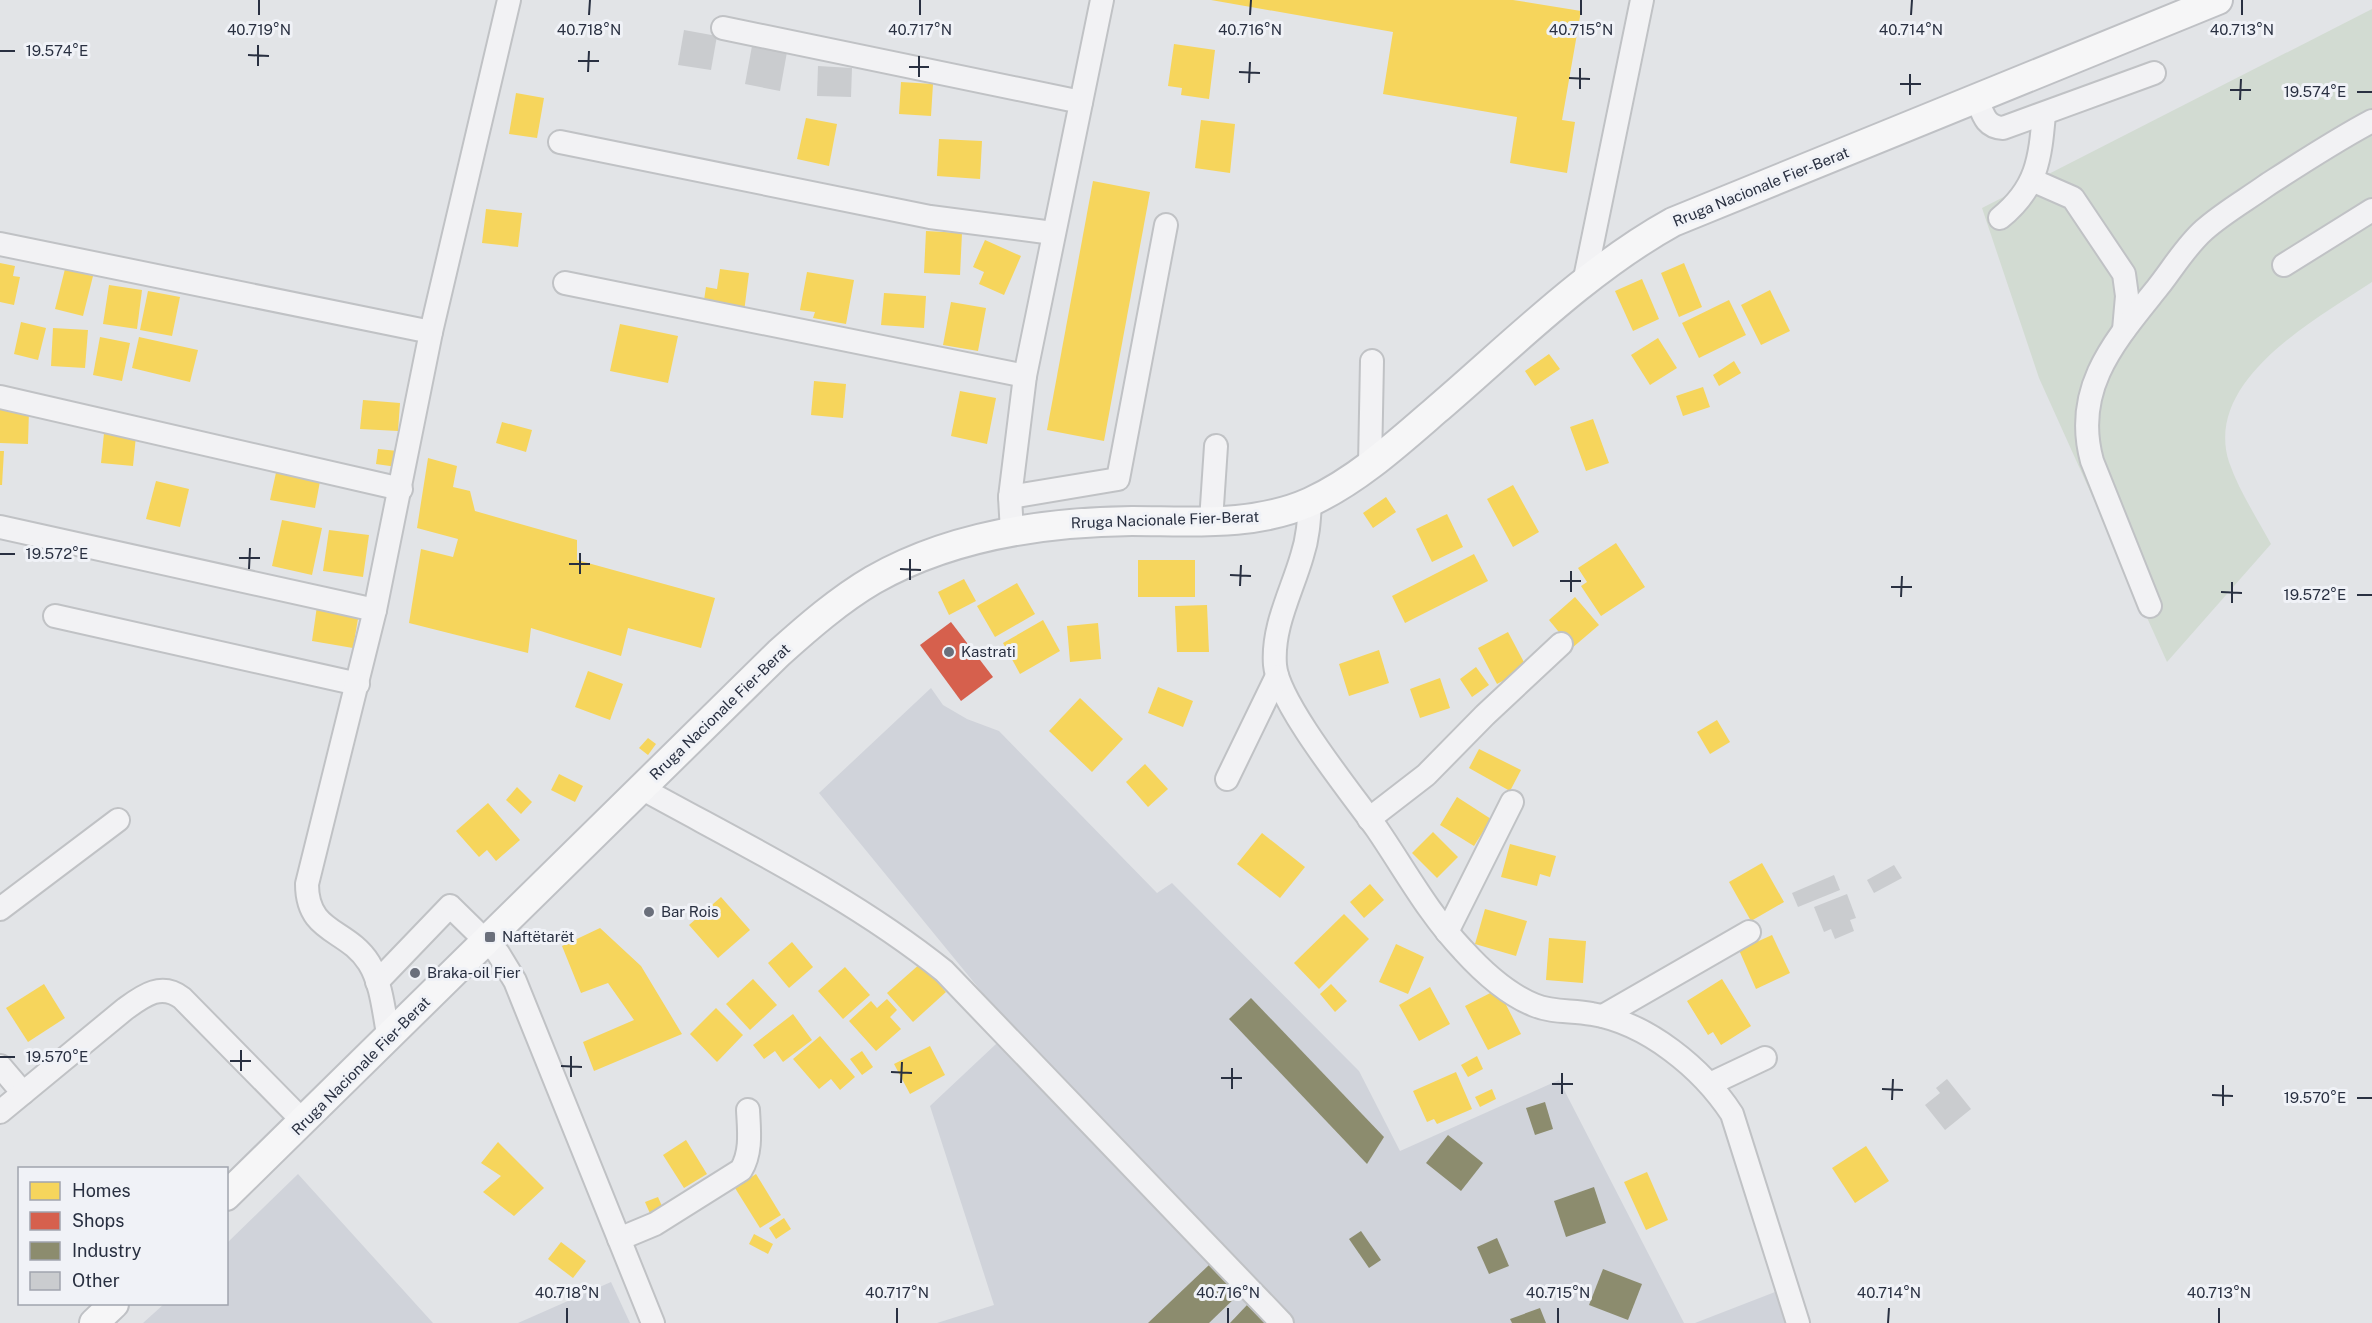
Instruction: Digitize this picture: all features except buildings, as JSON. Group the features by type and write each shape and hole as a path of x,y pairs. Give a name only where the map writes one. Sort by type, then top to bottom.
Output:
{"main road":[{"name":"Rruga Nacionale Fier-Berat","path":"228,1194 304,1122 779,653 851,594 912,561 959,544 1012,532 1087,523 1211,520 1262,516 1310,502 1328,493 1370,464 1584,283 1651,235 1697,211 2218,0"},
{"path":"94,1323 113,1305"}],"street":[{"path":"389,1038 377,982 361,952 312,914 307,901 307,884 375,610 431,332 509,0"},
{"path":"1012,532 1010,497 1025,376 1102,0"},
{"path":"1584,283 1642,0"},
{"path":"723,28 1081,102"},
{"path":"1977,99 1987,123 1993,128 2003,128 2154,73"},
{"path":"2000,219 2024,196 2032,180 2041,153 2044,114"},
{"path":"2151,606 2092,461 2086,438 2086,413 2091,388 2102,365 2124,330 2202,232 2282,176 2372,121"},
{"path":"560,142 930,217 1053,233"},
{"path":"2032,180 2073,198 2124,274 2127,296 2124,330"},
{"path":"2284,265 2372,210"},
{"path":"1010,497 1118,479 1166,225"},
{"path":"0,244 431,332"},
{"path":"565,284 1025,376"},
{"path":"1370,464 1372,361"},
{"path":"0,397 401,489"},
{"path":"1211,520 1216,446"},
{"path":"1310,502 1308,536 1279,624 1275,648 1276,676 1299,718 1414,889 1447,932 1488,975 1533,1005 1552,1011 1603,1016 1635,1028 1665,1046 1710,1084 1732,1114 1798,1323"},
{"path":"0,527 375,610"},
{"path":"56,616 358,684"},
{"path":"1369,819 1426,776 1485,715 1561,644"},
{"path":"1227,779 1276,676"},
{"path":"641,788 898,934 944,971 1089,1125 1282,1323"},
{"path":"1447,932 1512,802"},
{"path":"0,909 118,820"},
{"path":"377,982 450,906 485,943 498,953 515,981 653,1323"},
{"path":"1603,1016 1749,932"},
{"path":"0,1112 142,996 163,990 174,992 182,998 304,1122"},
{"path":"1710,1084 1765,1058"},
{"path":"0,1066 23,1094"},
{"path":"619,1239 655,1224 741,1170 747,1161 749,1146 748,1110"}],"shaded area":[{"path":"2372,9 2372,282 2322,314 2270,355 2248,379 2232,404 2225,432 2229,462 2243,494 2271,544 2167,662 2039,378 1982,208"},
{"path":"931,688 943,705 967,719 999,731 1157,893 1172,883 1359,1071 1400,1151 1559,1080 1684,1323 937,1323 994,1305 930,1106 1012,1029 819,793"},
{"path":"298,1174 433,1323 143,1323 163,1305 228,1305 228,1242"},
{"path":"611,1282 630,1323 518,1323"},
{"path":"1775,1292 1786,1323 1695,1323"}],"place":[{"name":"Kastrati","path":"949,652"},
{"name":"Bar Rois","path":"649,912"},
{"name":"Naftëtarët","path":"490,937"},
{"name":"Braka-oil Fier","path":"415,973"}]}
